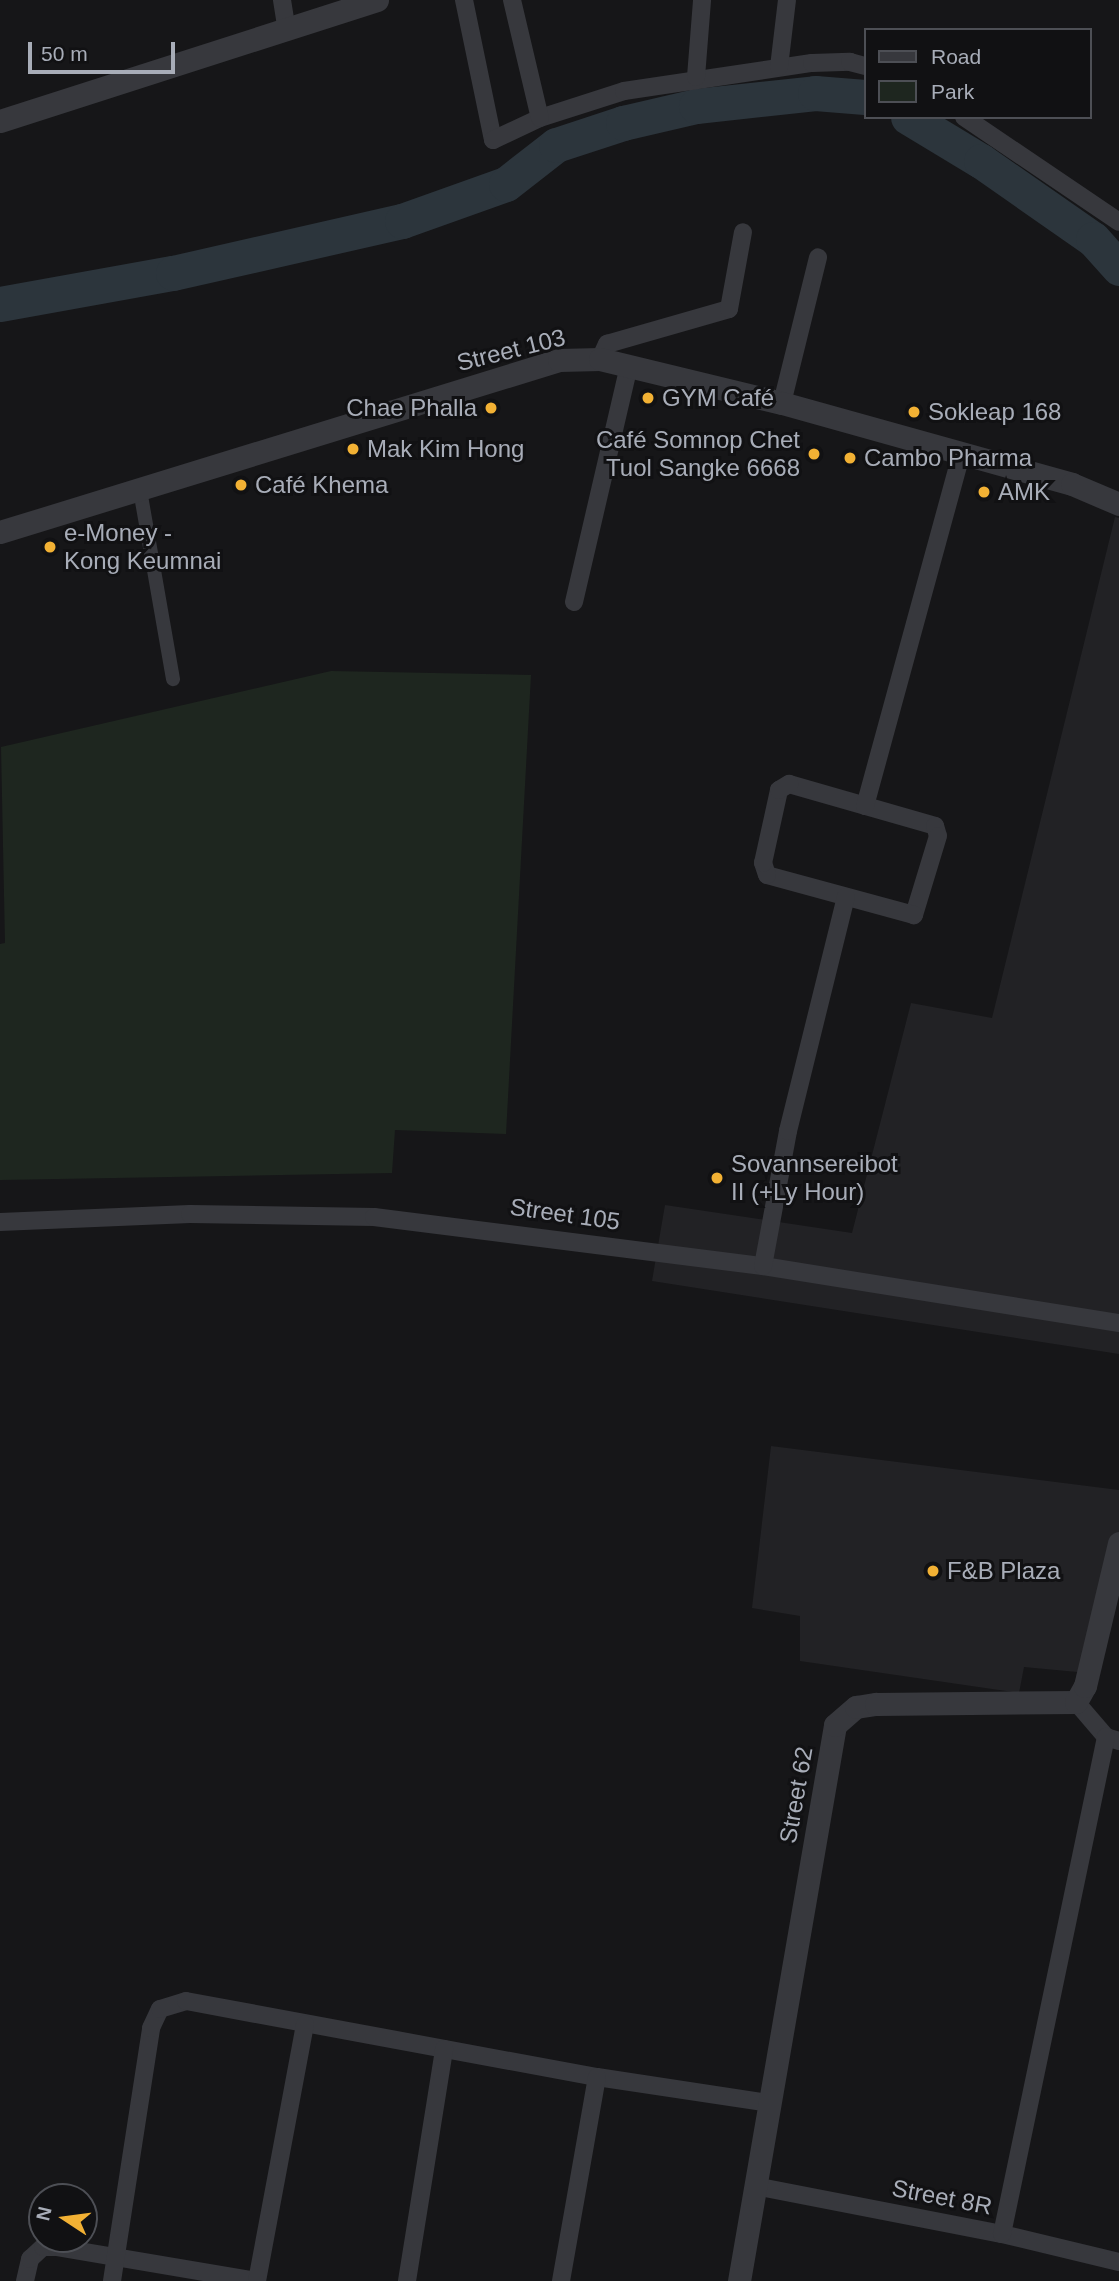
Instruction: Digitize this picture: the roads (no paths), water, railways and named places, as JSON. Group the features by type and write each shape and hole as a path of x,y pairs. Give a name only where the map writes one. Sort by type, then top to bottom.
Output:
{"street":[{"path":"282,0 287,31"},
{"path":"0,121 377,0"},
{"path":"464,0 493,140 540,118 624,91 696,77 779,67 850,62 864,66"},
{"path":"512,0 540,118"},
{"path":"696,77 702,0"},
{"path":"779,67 787,0"},
{"path":"967,119 1119,222"},
{"path":"600,359 607,344 729,309 743,232"},
{"path":"782,403 818,257"},
{"name":"Street 103","path":"0,532 559,360 600,359 782,403 1072,484 1119,504"},
{"path":"574,602 629,365"},
{"path":"865,806 961,454"},
{"path":"140,490 173,679"},
{"path":"783,786 865,806 935,826 938,836 915,915 766,875 763,863 783,786"},
{"path":"763,1266 788,1131 846,897"},
{"name":"Street 105","path":"0,1223 190,1214 374,1217 763,1266 1119,1323"},
{"path":"1002,2234 1112,1739 1076,1702 1085,1686 1119,1544"},
{"name":"Street 62","path":"738,2281 835,1724 856,1707 876,1704 1076,1702"},
{"path":"112,2281 151,2028 160,2008 186,2001 597,2077 769,2102"},
{"path":"25,2281 30,2259 43,2247 116,2256 257,2281 304,2024"},
{"path":"407,2281 444,2049"},
{"path":"561,2281 597,2077"},
{"name":"Street 8R","path":"755,2186 1002,2234 1119,2262"}],"waterway":[{"path":"0,304 173,273 402,221 506,184 556,145 623,123 696,106 815,93 864,97"},
{"path":"911,119 981,161 1093,239 1119,268"}],"place":[{"name":"GYM Café","path":"648,398"},
{"name":"Chae Phalla","path":"491,408"},
{"name":"Sokleap 168","path":"914,412"},
{"name":"Mak Kim Hong","path":"353,449"},
{"name":"Café Somnop Chet Tuol Sangke 6668","path":"814,454"},
{"name":"Cambo Pharma","path":"850,458"},
{"name":"Café Khema","path":"241,485"},
{"name":"AMK","path":"984,492"},
{"name":"e-Money - Kong Keumnai","path":"50,547"},
{"name":"Sovannsereibot II (+Ly Hour)","path":"717,1178"},
{"name":"F&B Plaza","path":"933,1571"}]}
